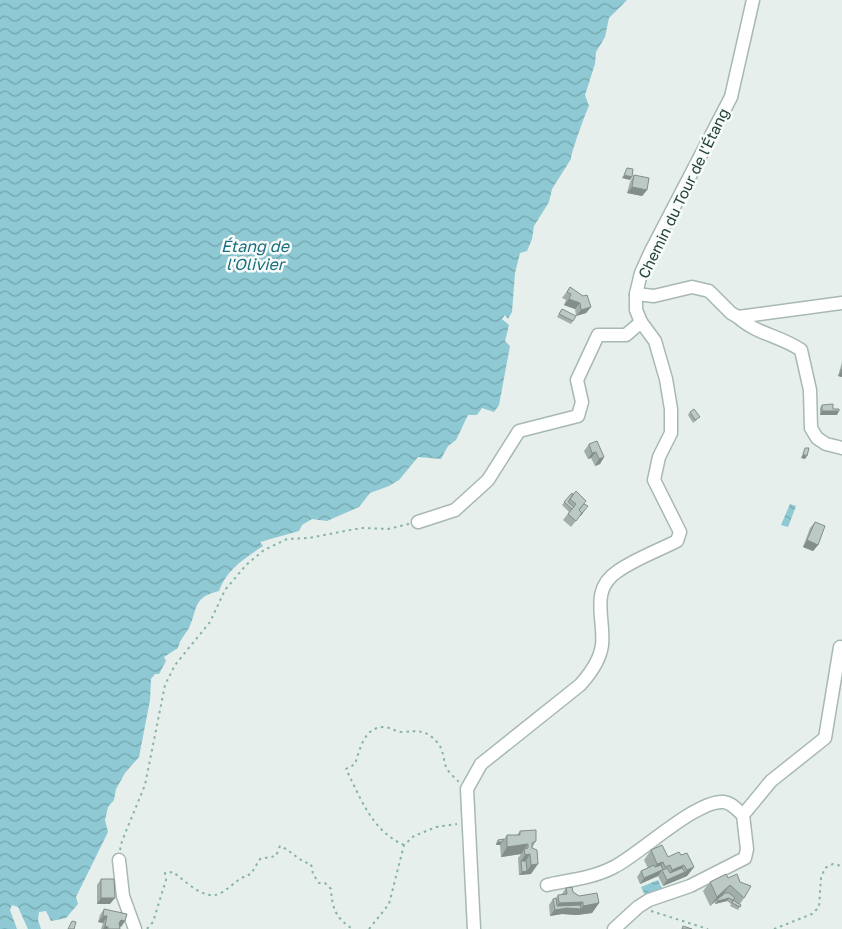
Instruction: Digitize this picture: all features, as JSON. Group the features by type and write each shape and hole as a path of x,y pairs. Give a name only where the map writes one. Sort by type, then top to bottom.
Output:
{"street":[{"name":"Chemin du Tour de l'Étang","path":"474,929 467,823 467,789 481,764 580,685 594,670 602,646 599,606 602,589 610,577 617,571 676,541 680,532 654,480 659,457 671,433 671,409 666,379 656,341 641,322 636,310 636,294 641,273 651,251 731,96 753,0"},
{"path":"636,294 654,296 692,287 708,291 747,326 792,344 801,350 810,390 811,428 817,438 826,444 842,448"},
{"path":"738,317 842,303"},
{"path":"418,522 455,510 488,480 519,431 578,416 582,402 577,380 598,335 626,335 641,322"},
{"path":"743,815 771,782 825,738 840,647"},
{"path":"547,884 597,874 615,867 670,826 700,809 723,802 732,805 743,815 748,849 745,858 690,886 649,900 638,907 614,929"},
{"path":"119,860 123,896 135,929"}],"path":[{"path":"119,860 122,840 145,785 165,685 175,665 210,622 225,590 246,565 264,550 287,539 309,538 361,528 388,529 418,522"},
{"path":"404,845 390,839 368,814 346,769 355,764 364,738 376,728 385,727 401,732 413,729 428,733 438,744 445,757 446,769 467,789"},
{"path":"369,929 389,904 404,845 414,836 436,827 467,823"},
{"path":"146,929 153,922 166,880 165,873 173,872 197,890 209,895 220,894 238,878 251,874 260,859 276,856 280,846 289,850 301,861 311,864 313,874 319,884 325,883 331,888 332,906 340,921 353,929"},
{"path":"774,929 812,914 819,907 821,878 825,868 833,864 842,866"},
{"path":"646,911 655,911 708,929"}],"water":[{"name":"Étang de l'Olivier","path":"0,0 627,0 609,18 605,37 596,52 595,64 585,95 589,106 571,159 552,189 549,202 534,226 532,239 527,251 520,253 515,273 512,312 508,319 505,315 502,319 509,325 505,341 510,346 499,405 494,412 482,408 477,415 468,415 456,440 448,446 441,459 418,457 399,480 370,493 359,507 327,521 312,519 302,525 299,531 260,542 263,546 231,571 219,591 211,593 200,600 189,628 178,648 164,657 166,661 159,674 155,674 151,679 150,700 139,757 125,773 116,789 114,800 108,807 105,820 108,832 76,897 78,904 66,918 51,921 46,911 39,912 38,920 41,929 28,929 18,907 12,905 10,910 17,929 0,929"},
{"path":"790,504 796,506 788,527 781,525"},
{"path":"658,880 662,888 645,895 641,887"}],"building":[{"path":"627,168 633,169 632,177 624,175"},
{"path":"634,175 649,178 647,190 632,187"},
{"path":"570,287 583,296 587,295 591,307 581,310 580,303 569,299 571,294 567,292"},
{"path":"562,309 576,316 573,321 559,314"},
{"path":"833,404 833,409 839,409 839,411 822,411 822,405"},
{"path":"694,409 700,417 695,420 690,412"},
{"path":"597,441 604,457 599,459 596,452 592,453 589,444"},
{"path":"805,448 809,448 807,456 803,454"},
{"path":"576,491 586,501 579,510 582,513 576,521 568,514 576,504 570,499"},
{"path":"572,493 568,502 574,507 572,509 564,502"},
{"path":"584,504 588,506 580,516 582,513 579,510"},
{"path":"815,522 825,526 818,545 807,540"},
{"path":"536,830 536,841 532,843 532,848 537,850 538,864 531,865 530,854 525,855 524,849 528,848 528,844 507,847 507,835 520,835 520,831"},
{"path":"662,845 668,857 679,852 681,855 687,853 694,867 687,870 684,865 672,870 670,865 665,867 663,862 657,864 651,850"},
{"path":"521,861 526,861 527,871 522,872"},
{"path":"654,865 655,867 661,865 663,870 667,868 670,873 682,868 685,872 667,880 662,870 644,878 641,871"},
{"path":"726,874 728,878 737,874 740,882 751,886 744,898 730,885 717,897 710,882"},
{"path":"101,879 114,879 115,898 101,898"},
{"path":"572,887 573,892 579,896 597,893 599,903 583,906 583,902 559,903 558,895 567,894 566,888"},
{"path":"725,893 729,893 735,898 733,900 729,898 717,900"},
{"path":"556,898 557,906 580,905 581,909 567,908 555,910 553,899"},
{"path":"733,900 741,905 740,907 732,903"},
{"path":"104,909 127,914 125,921 121,920 119,923 120,929 108,929 105,926 107,916 103,916"},
{"path":"72,921 76,922 74,929 68,929"}]}
